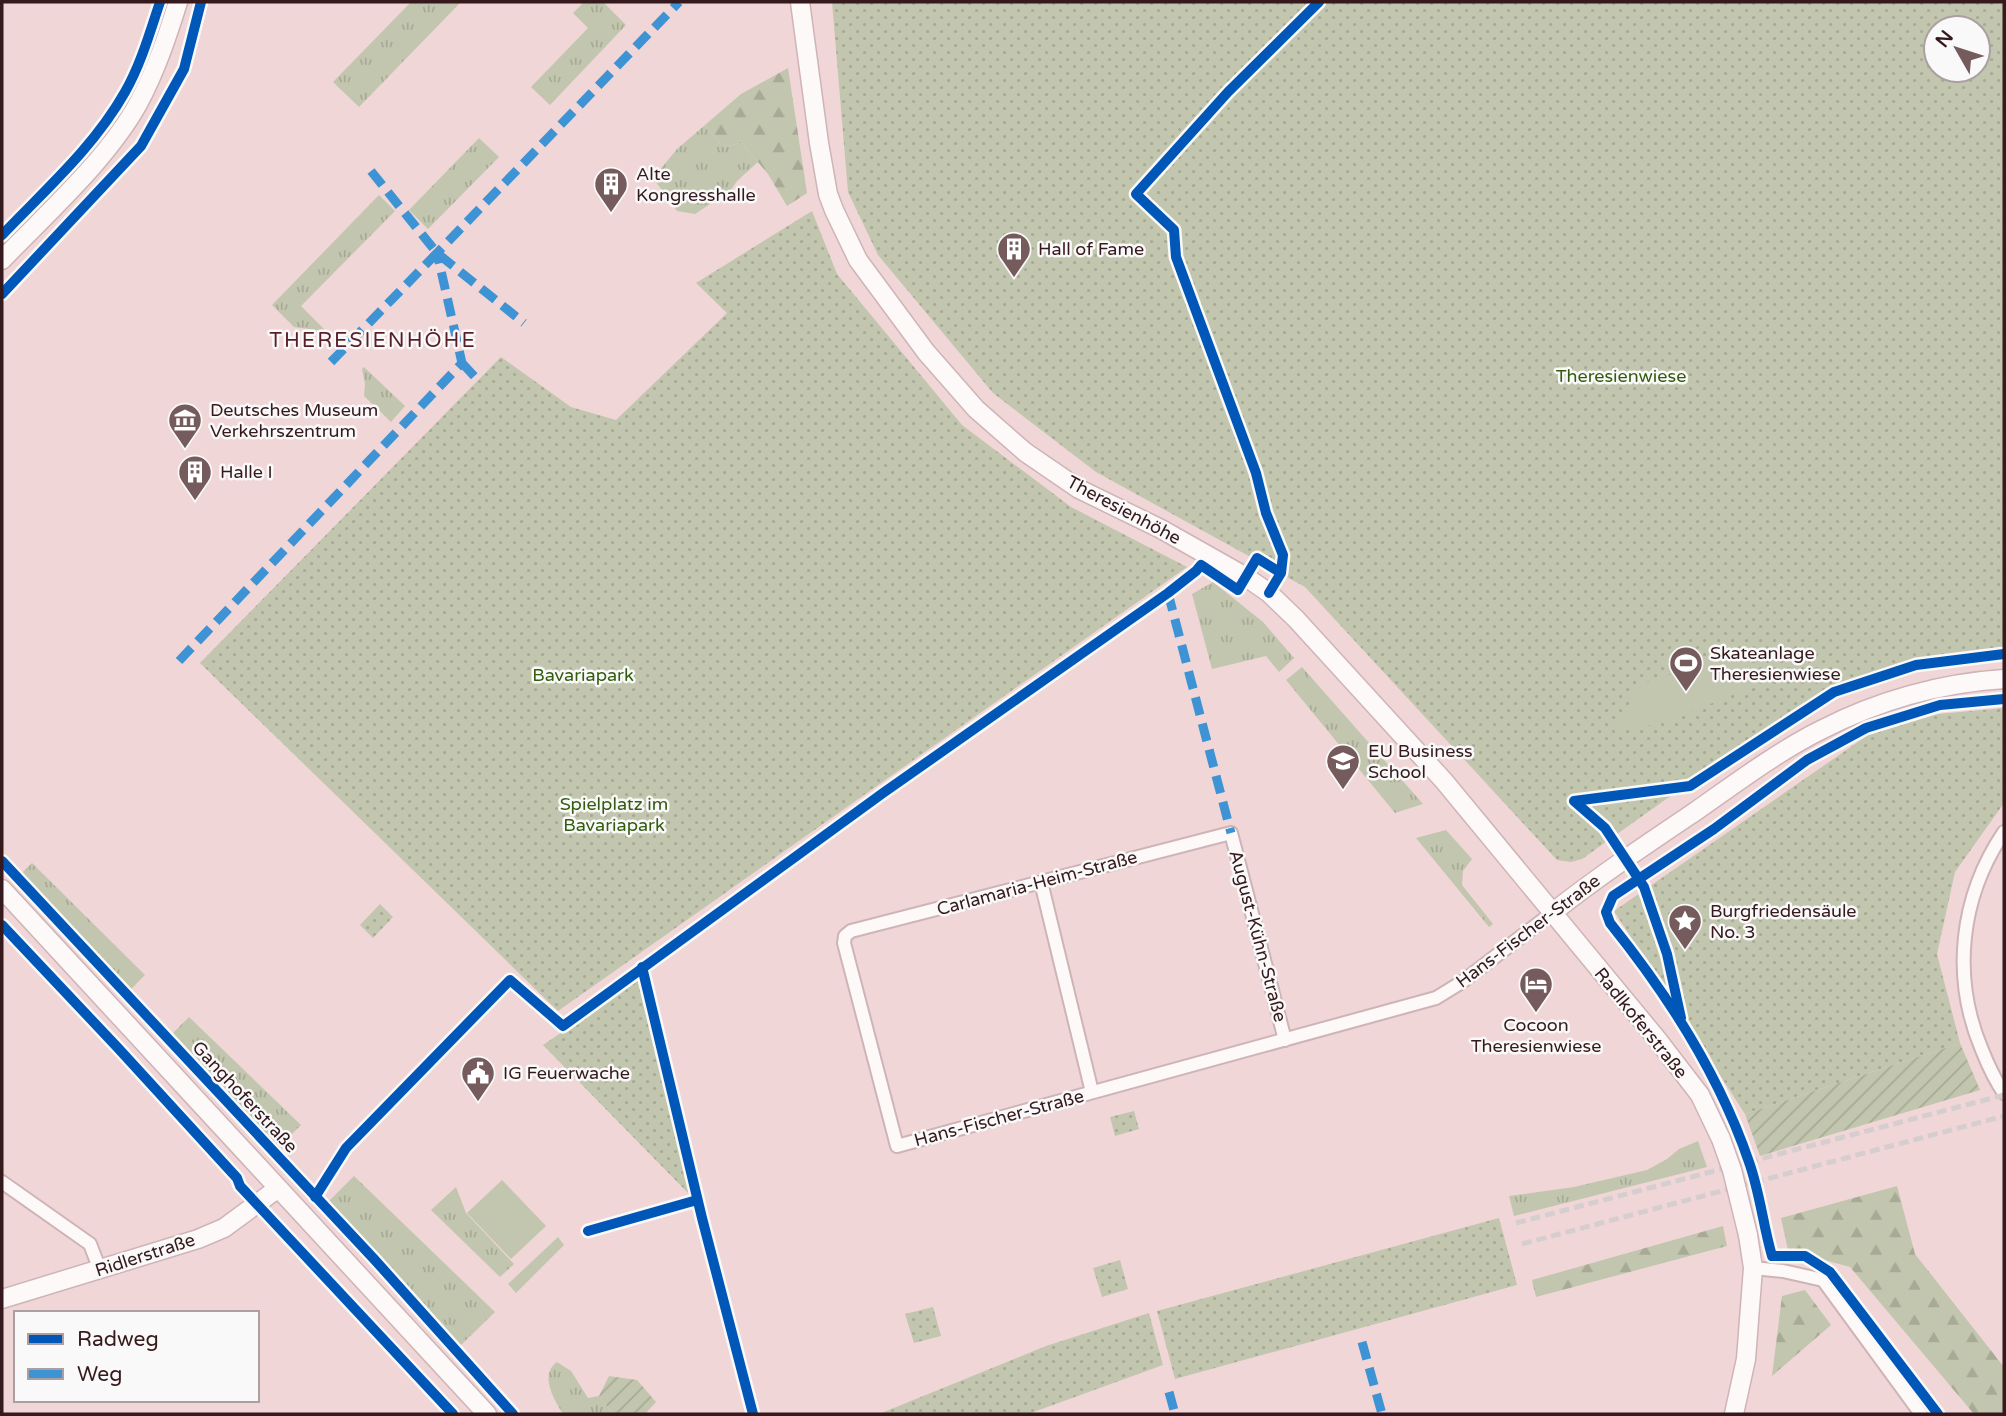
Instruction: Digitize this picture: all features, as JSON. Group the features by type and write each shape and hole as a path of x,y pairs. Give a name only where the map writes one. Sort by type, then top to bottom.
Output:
{"main road":[{"path":"2,260 105,152 138,104 162,53 178,2"},
{"name":"Theresienhöhe","path":"800,2 819,143 828,194 834,210 858,260 953,386 1025,452 1079,489 1216,559 1269,593 1444,781 1552,912"},
{"name":"Hans-Fischer-Straße","path":"1552,912 1607,871 1819,730 1871,707 1904,697 1950,686 2004,679"},
{"name":"Ganghoferstraße","path":"2,889 487,1414"},
{"name":"Radlkoferstraße","path":"1552,912 1700,1095 1721,1139 1735,1181 1753,1268"},
{"name":"Ridlerstraße","path":"2,1299 198,1239 224,1228 277,1189"},
{"path":"1734,1414 1746,1359 1753,1268"}],"street":[{"path":"2004,832 1978,879 1969,909 1962,962 1964,993 1976,1038 1994,1080 2004,1093"},
{"name":"Carlamaria-Heim-Straße","path":"897,1146 845,936 851,931 1231,833"},
{"name":"August-Kühn-Straße","path":"1231,833 1285,1040"},
{"path":"1041,882 1092,1092"},
{"name":"Hans-Fischer-Straße","path":"897,1146 1436,998 1462,982 1552,912"},
{"path":"2,1182 90,1244 100,1270"},
{"path":"1753,1268 1783,1271 1822,1280 1921,1414"}],"green space":[{"path":"411,2 461,2 359,107 333,82"},
{"path":"580,2 603,2 626,25 550,105 531,87 588,28 573,13 582,4"},
{"name":"Theresienwiese","path":"832,2 2004,2 2004,650 1915,663 1817,698 1700,775 1582,859 1571,862 1557,860 1305,587 1096,472 993,393 878,255 848,192"},
{"path":"788,68 807,193 787,206 768,174 742,143 723,147 705,125 741,94"},
{"path":"705,125 723,147 742,143 758,162 731,190 695,214 677,211 653,178 677,149"},
{"path":"479,138 499,157 428,229 409,210"},
{"path":"379,195 395,211 301,306 323,331 294,327 272,305"},
{"name":"Bavariapark","path":"812,211 837,274 962,425 1071,507 1187,567 558,1011 200,663 501,357 571,407 616,420 727,313 696,283"},
{"path":"364,367 405,406 391,422 364,396"},
{"path":"1213,582 1263,622 1294,658 1279,672 1266,656 1212,669 1192,594"},
{"name":"Skateanlage Theresienwiese","path":"1737,651 1771,679 1683,715 1614,732 1639,685"},
{"path":"1302,667 1423,804 1395,813 1286,680"},
{"path":"2004,708 2004,803 1955,872 1937,954 1960,1043 1745,1114 1614,911 1868,735 1938,714"},
{"path":"1446,830 1472,859 1463,871 1462,885 1493,924 1489,927 1416,838"},
{"path":"32,863 145,975 130,990 21,874"},
{"path":"380,904 393,917 373,938 360,925"},
{"path":"640,979 691,1196 543,1045"},
{"path":"189,1017 301,1125 278,1148 172,1034"},
{"path":"1960,1043 1980,1090 1760,1156 1745,1114"},
{"path":"1134,1111 1139,1129 1115,1136 1110,1117"},
{"path":"1698,1141 1707,1167 1514,1216 1509,1196 1574,1187 1647,1170 1679,1149"},
{"path":"354,1176 495,1312 458,1348 328,1202"},
{"path":"502,1180 546,1226 511,1259 467,1213"},
{"path":"1897,1186 1915,1254 2004,1367 2004,1414 1974,1414 1850,1267 1788,1250 1781,1218"},
{"path":"456,1187 466,1213 514,1264 500,1277 431,1210"},
{"path":"1499,1218 1517,1285 1175,1379 1157,1311"},
{"path":"1723,1226 1727,1246 1536,1297 1532,1280"},
{"path":"558,1237 564,1245 516,1293 508,1284"},
{"path":"1120,1260 1128,1289 1102,1297 1093,1268"},
{"path":"1805,1290 1831,1325 1772,1376 1782,1296"},
{"path":"933,1307 941,1336 914,1343 905,1314"},
{"path":"1149,1313 1163,1365 1028,1414 879,1414 1046,1346"},
{"path":"557,1362 571,1371 588,1398 599,1396 613,1414 563,1414 552,1395 549,1380 552,1367"},
{"path":"609,1376 637,1380 656,1402 645,1414 613,1414 599,1396"}],"railway":[{"path":"1516,1223 2004,1095"},
{"path":"1522,1244 2004,1116"}],"marked path":[{"path":"179,661 462,363 437,253 679,2"},
{"path":"371,171 437,253 524,323"},
{"path":"331,362 437,253"},
{"path":"462,363 475,377"},
{"path":"1168,593 1231,833"},
{"path":"1362,1342 1382,1414"},
{"path":"1169,1392 1175,1414"}],"cycle path":[{"path":"2,235 84,150 113,112 136,70 160,2"},
{"path":"2,294 141,146 184,69 201,2"},
{"path":"1269,593 1281,573 1283,555 1266,513 1256,473 1176,257 1174,230 1136,194 1228,92 1319,2"},
{"path":"315,1197 346,1148 510,980 563,1026 883,793 1168,593 1201,565 1238,590 1257,558 1281,573"},
{"path":"1574,801 1690,786 1834,692 1916,665 2004,654"},
{"path":"1938,1414 1830,1272 1805,1256 1772,1256 1753,1174 1723,1098 1672,1007 1610,923 1606,912 1613,896 1714,829 1807,760 1866,728 1940,705 2004,699"},
{"path":"1574,801 1605,828 1644,887 1667,954 1681,1018"},
{"path":"2,861 374,1259 513,1414"},
{"path":"2,925 453,1414"},
{"path":"642,967 702,1218 753,1414"},
{"path":"588,1231 697,1200"}],"place":[{"name":"Alte Kongresshalle","path":"611,214"},
{"name":"Hall of Fame","path":"1014,279"},
{"name":"Deutsches Museum Verkehrszentrum","path":"185,450"},
{"name":"Halle I","path":"195,502"},
{"name":"Skateanlage Theresienwiese","path":"1686,693"},
{"name":"EU Business School","path":"1343,791"},
{"name":"Burgfriedensäule No. 3","path":"1685,951"},
{"name":"Cocoon Theresienwiese","path":"1536,1014"},
{"name":"IG Feuerwache","path":"478,1103"}],"district":[{"name":"THERESIENHÖHE","path":"373,340"}],"park label":[{"name":"Spielplatz im Bavariapark","path":"614,814"}]}
